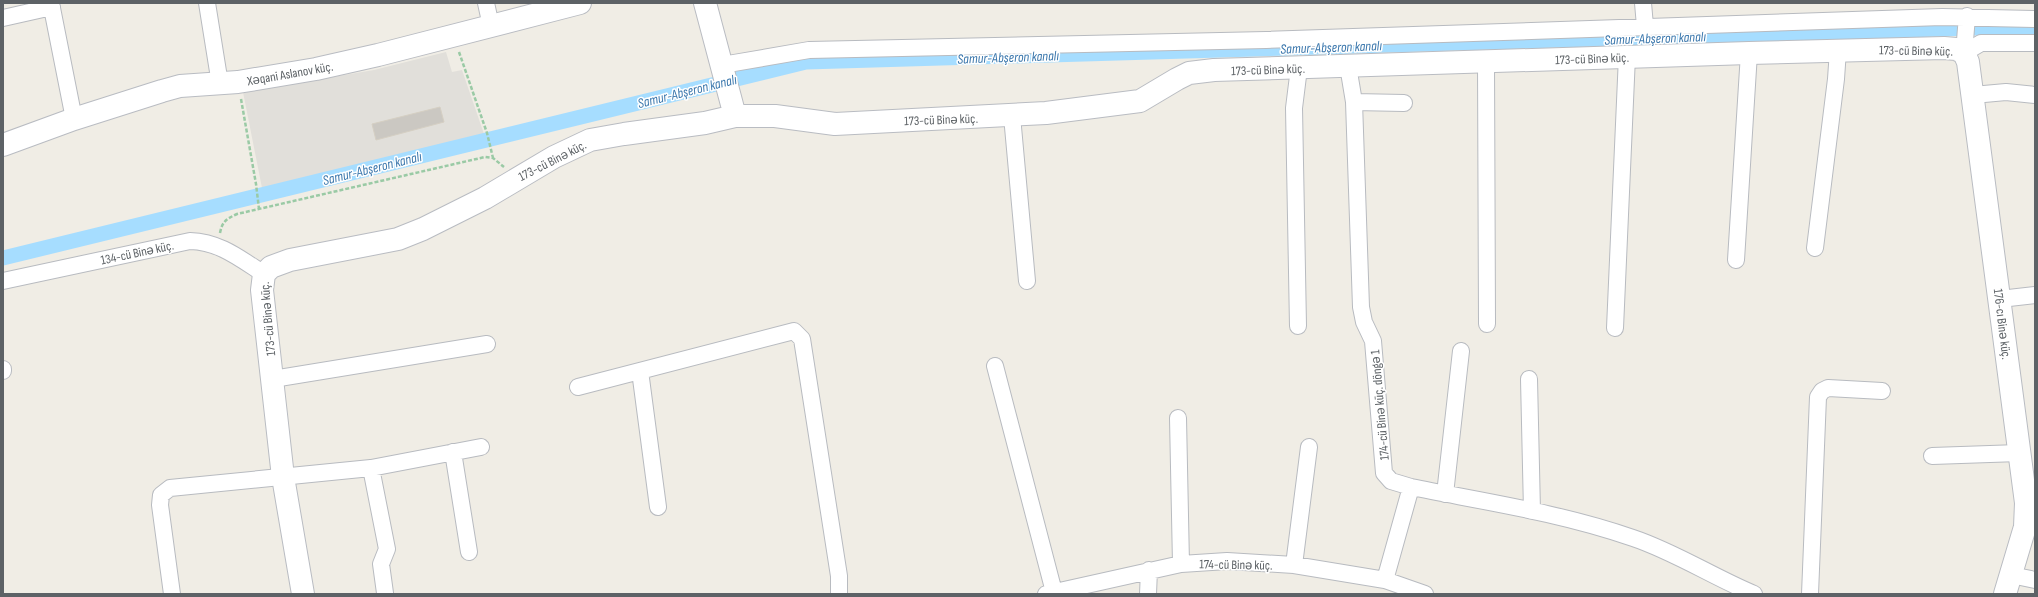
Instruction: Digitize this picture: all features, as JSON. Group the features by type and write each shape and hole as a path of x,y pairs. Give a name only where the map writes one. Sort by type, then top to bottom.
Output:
{"street":[{"path":"207,3 229,83"},
{"path":"486,3 491,26"},
{"name":"Xəqani Aslanov küç.","path":"3,144 74,119 180,86 229,83 316,69 454,36 580,3"},
{"path":"704,3 735,116"},
{"path":"1644,3 1644,26"},
{"path":"3,18 52,5 74,119"},
{"path":"722,65 809,50 1266,40 1967,16 2035,19"},
{"path":"1964,52 1967,16"},
{"path":"1964,52 1981,43 2035,43"},
{"name":"173-cü Binə küç.","path":"303,594 283,477 262,290 264,274 270,267 290,260 368,246 417,232 448,218 554,157 590,140 624,134 705,124 735,116 775,116 835,124 1012,116 1140,101 1190,73 1214,70 1838,50 1944,48 1956,49 1964,52"},
{"path":"1815,248 1836,79 1838,50"},
{"name":"176-cı Binə küç.","path":"1964,52 1968,62 1973,95 2019,453 2029,481 2027,513 2008,585"},
{"path":"1736,260 1749,53"},
{"path":"1615,328 1627,56"},
{"path":"1486,62 1487,324"},
{"name":"174-cü Binə küç. döngə 1","path":"1348,66 1354,102 1361,307 1364,322 1373,341 1384,473 1391,481 1411,487 1583,521 1658,547 1711,575 1754,594"},
{"path":"1298,326 1294,108 1299,68"},
{"path":"1973,95 2006,92 2035,94"},
{"path":"1354,102 1404,103"},
{"path":"1012,116 1027,282"},
{"name":"134-cü Binə küç.","path":"3,281 190,241 205,242 218,246 264,274"},
{"path":"2000,299 2035,295"},
{"path":"578,387 794,331 802,339 839,576 839,594"},
{"path":"273,379 487,344"},
{"path":"1445,494 1461,351"},
{"path":"995,366 1050,593"},
{"path":"640,371 658,507"},
{"path":"1529,379 1532,511"},
{"path":"1810,594 1818,397 1822,391 1828,388 1882,391"},
{"path":"1178,418 1181,564"},
{"path":"172,594 160,505 161,495 170,488 371,468 481,447"},
{"path":"1294,565 1309,447"},
{"path":"453,452 468,552"},
{"path":"1932,456 2019,453"},
{"path":"371,468 387,549 381,564 385,593"},
{"path":"1385,580 1411,487"},
{"name":"174-cü Binə küç.","path":"1050,593 1181,564 1227,561 1294,565 1385,580 1425,594"},
{"path":"1148,594 1149,570"},
{"path":"2008,585 2035,580"}],"path":[{"path":"454,36 487,133 493,158"},
{"path":"229,83 256,184 259,209"},
{"path":"218,246 222,224 227,219 237,214 485,157 493,158 516,178"}],"shaded area":[{"path":"446,52 452,72 462,70 484,134 262,188 243,92 374,70"}],"building":[{"path":"440,107 444,122 376,140 372,124"}],"waterway":[{"name":"Samur-Abşeron kanalı","path":"3,258 806,62 2008,27 2035,30"}]}
